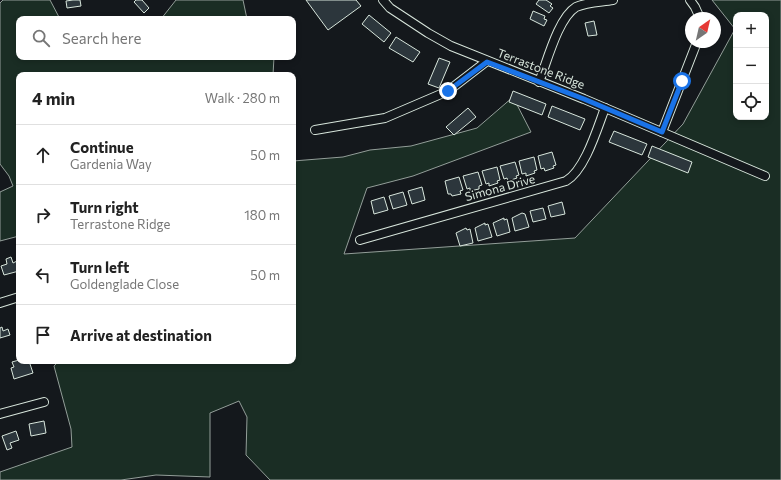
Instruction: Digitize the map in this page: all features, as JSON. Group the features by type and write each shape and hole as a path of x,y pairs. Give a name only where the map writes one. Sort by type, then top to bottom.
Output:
{"street":[{"name":"Terrastone Ridge","path":"383,0 390,8 451,46 487,62 605,108 765,176"},
{"path":"539,82 560,28 569,13 586,4 613,0"},
{"path":"690,0 697,12"},
{"path":"662,132 695,48"},
{"path":"315,130 385,118 448,91 487,62"},
{"name":"Simona Drive","path":"360,240 566,181 576,172 584,158 605,108"},
{"path":"0,303 16,298"},
{"path":"0,414 44,402"}],"green space":[{"path":"3,0 50,0 58,16 16,16 16,60 274,60 273,72 16,72 16,237 0,241 0,192 13,186 9,176 0,164 0,3"},
{"path":"176,0 243,0 246,16 163,16"},
{"path":"712,0 781,0 781,480 270,480 246,455 247,417 239,401 210,413 210,477 156,475 121,480 0,480 0,472 72,447 71,429 54,366 56,364 296,364 296,161 343,157 370,150 411,146 477,128 513,97 531,132 413,176 367,188 344,254 575,238 683,124 733,33 733,120 769,120 769,12 733,12 733,26"}],"building":[{"path":"80,0 81,6 67,8 66,1"},
{"path":"136,0 142,0 149,8 144,13 134,2"},
{"path":"306,0 356,0 361,6 328,30"},
{"path":"539,0 546,0 552,4 550,6 553,8 549,13 536,4"},
{"path":"533,11 545,16 544,19 547,20 544,26 530,19"},
{"path":"369,15 391,33 384,42 362,24"},
{"path":"594,21 597,35 588,36 585,23"},
{"path":"396,37 420,52 413,62 389,48"},
{"path":"439,58 450,62 439,88 428,84"},
{"path":"513,91 546,104 542,115 509,102"},
{"path":"552,106 585,119 580,130 548,117"},
{"path":"468,108 476,117 454,135 446,127"},
{"path":"614,131 647,144 642,155 609,142"},
{"path":"652,146 692,162 688,173 648,157"},
{"path":"552,152 556,165 553,166 554,168 545,171 544,168 541,169 538,156"},
{"path":"534,157 537,170 534,171 535,173 526,176 526,173 522,174 519,161"},
{"path":"515,162 519,175 516,176 517,178 508,181 507,178 504,179 500,166"},
{"path":"497,167 500,180 497,181 498,183 489,186 489,183 486,184 482,171"},
{"path":"478,172 482,185 479,186 479,189 470,191 470,188 467,189 463,176"},
{"path":"459,177 463,190 460,191 461,194 452,196 451,194 448,194 445,181"},
{"path":"422,187 425,200 412,204 408,191"},
{"path":"403,192 407,205 393,209 389,196"},
{"path":"384,197 388,210 374,214 371,201"},
{"path":"562,202 565,214 551,217 548,206"},
{"path":"543,208 546,219 533,222 530,211"},
{"path":"522,213 525,214 529,227 515,231 512,218"},
{"path":"504,218 504,220 507,219 510,232 497,236 493,223"},
{"path":"485,223 485,225 488,224 492,237 478,241 475,228"},
{"path":"466,228 467,230 470,229 473,243 460,246 456,233"},
{"path":"11,257 13,263 16,262 16,272 4,275 1,266 7,264 6,259"},
{"path":"2,327 3,331 8,329 10,335 0,338 0,328"},
{"path":"16,361 16,364 30,364 33,373 14,379 11,368 14,367 12,362"},
{"path":"44,421 46,433 31,436 29,424"},
{"path":"16,431 19,440 10,443 12,448 7,450 2,436"}],"route":[{"path":"448,91 487,62 584,99 662,132 682,81"}]}
